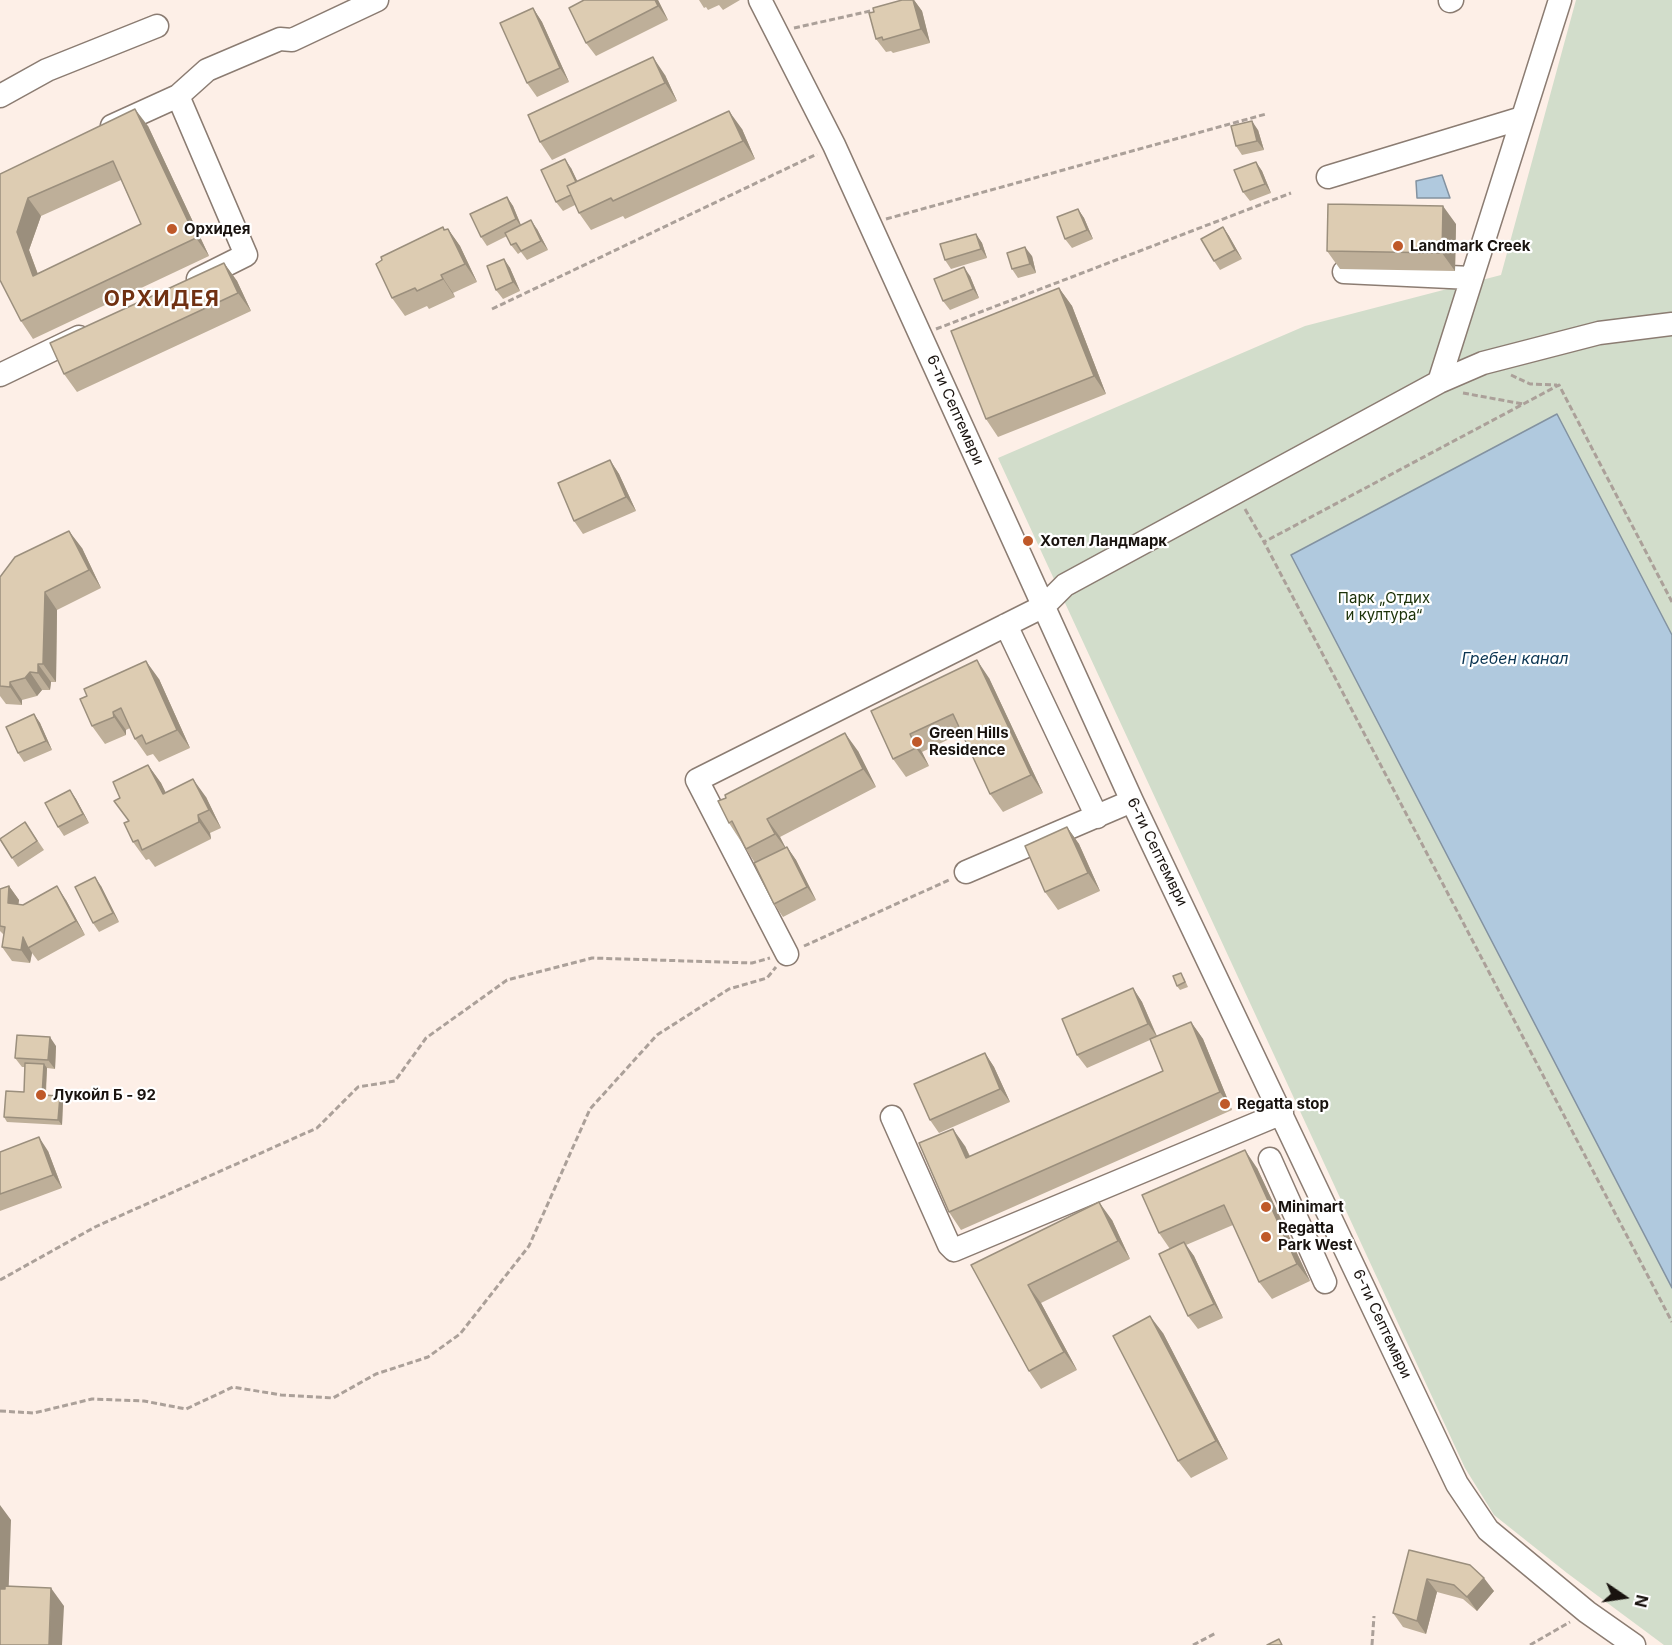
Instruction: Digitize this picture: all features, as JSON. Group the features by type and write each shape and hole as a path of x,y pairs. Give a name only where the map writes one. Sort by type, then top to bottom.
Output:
{"street":[{"path":"94,135 178,96 207,70 280,39 292,40 377,0"},
{"name":"6-ти Септември","path":"760,0 834,145 1132,801 1471,1508 1488,1530 1587,1612 1634,1645"},
{"path":"1439,382 1560,0"},
{"path":"0,96 47,70 157,26"},
{"path":"178,96 246,255 182,287"},
{"path":"1328,177 1522,118"},
{"path":"1344,272 1471,278"},
{"path":"787,954 697,780 1044,606 1065,585 1439,382 1483,363 1599,333 1672,324"},
{"path":"0,375 96,328"},
{"path":"1006,625 1097,817"},
{"path":"966,872 1132,801"},
{"path":"892,1117 949,1245 954,1250 1282,1113"},
{"path":"1270,1159 1325,1282"},
{"path":"1308,1245 1338,1231"}],"path":[{"path":"775,32 877,10"},
{"path":"870,224 1266,114"},
{"path":"492,309 834,145"},
{"path":"921,335 1291,193"},
{"path":"1483,363 1499,374 1514,376 1530,384 1559,385"},
{"path":"1439,382 1467,396 1523,404"},
{"path":"1263,542 1559,385"},
{"path":"1559,385 1672,602"},
{"path":"1236,493 1672,1322"},
{"path":"0,1280 95,1227 317,1128 358,1087 395,1081 426,1038 507,980 592,958 752,963 787,954 966,872"},
{"path":"0,1411 34,1413 92,1399 144,1401 186,1409 233,1387 280,1395 333,1398 376,1374 428,1357 460,1334 528,1246 590,1109 657,1035 729,989 767,978 787,954"},
{"path":"1530,1645 1587,1612"},
{"path":"1372,1645 1374,1616"},
{"path":"1193,1645 1216,1633"}],"green space":[{"name":"Парк „Отдих и култура“","path":"1576,0 1672,0 1672,1645 1664,1645 1494,1515 1465,1468 998,458 1305,326 1501,275"}],"water":[{"path":"1442,175 1450,198 1417,198 1416,181"},
{"name":"Гребен канал","path":"1557,414 1672,635 1672,1288 1291,555"}],"building":[{"path":"584,0 655,0 658,6 586,43 569,8"},
{"path":"902,0 913,0 921,29 883,40 882,37 876,39 869,13 874,12 873,8"},
{"path":"533,8 560,68 527,83 500,23"},
{"path":"653,57 665,83 540,142 528,115"},
{"path":"135,109 196,238 21,321 0,280 0,174","holes":["113,161 141,224 33,276 17,232 28,198"]},
{"path":"729,111 743,141 613,201 611,198 579,213 567,186"},
{"path":"1252,121 1257,141 1236,146 1231,126"},
{"path":"565,159 576,182 567,186 571,195 556,202 541,170"},
{"path":"1256,162 1265,184 1243,192 1234,170"},
{"path":"507,197 516,219 481,237 470,214"},
{"path":"1328,204 1443,206 1442,253 1327,251"},
{"path":"1078,209 1087,230 1065,239 1057,217"},
{"path":"531,220 541,241 521,251 516,243 511,245 505,233"},
{"path":"443,227 444,230 448,229 465,264 441,275 443,279 417,291 415,288 392,298 376,264 382,260 381,257"},
{"path":"1223,227 1235,250 1214,261 1201,239"},
{"path":"976,234 981,249 945,260 940,244"},
{"path":"1025,247 1030,264 1012,269 1007,253"},
{"path":"504,259 513,282 496,290 487,266"},
{"path":"224,263 238,293 64,374 50,343"},
{"path":"964,267 973,289 943,301 934,279"},
{"path":"1059,288 1094,376 986,419 951,331"},
{"path":"610,460 626,497 574,521 558,483"},
{"path":"69,531 89,570 45,592 43,664 38,664 38,673 30,672 25,678 10,682 10,687 0,686 0,577 15,557"},
{"name":"Green Hills Residence","path":"977,660 1031,775 990,794 953,714 910,734 916,748 893,759 871,711"},
{"path":"146,661 177,730 146,744 142,735 135,739 121,708 113,712 114,717 92,726 80,699 87,696 84,689"},
{"path":"34,714 46,741 18,753 6,727"},
{"path":"845,733 863,769 767,819 775,834 746,849 732,821 729,823 718,801 726,798 725,795"},
{"path":"148,765 163,794 193,779 209,810 198,815 199,822 142,850 138,840 133,842 124,823 129,821 114,801 120,798 113,782"},
{"path":"70,790 83,814 58,827 45,803"},
{"path":"25,822 37,841 12,858 0,839"},
{"path":"1067,827 1088,873 1045,892 1025,846"},
{"path":"787,847 807,887 774,904 754,863"},
{"path":"95,877 113,913 93,923 75,887"},
{"path":"9,886 8,903 23,905 57,886 76,921 28,948 23,937 21,950 2,947 5,927 0,926 0,889"},
{"path":"1181,973 1185,982 1177,986 1173,976"},
{"path":"1133,988 1148,1024 1077,1055 1062,1019"},
{"path":"1191,1022 1220,1092 949,1212 919,1143 953,1129 966,1158 1163,1071 1150,1039"},
{"path":"17,1035 50,1037 48,1060 15,1058"},
{"path":"985,1053 1000,1089 930,1120 914,1084"},
{"path":"25,1063 44,1064 42,1095 60,1096 58,1120 4,1117 6,1091 24,1092"},
{"path":"39,1137 53,1175 0,1194 0,1152"},
{"name":"Regatta Park West","path":"1245,1150 1297,1264 1259,1282 1224,1205 1159,1233 1142,1195"},
{"path":"1099,1202 1118,1241 1028,1285 1064,1352 1029,1371 971,1265"},
{"path":"1184,1242 1214,1304 1188,1316 1159,1254"},
{"path":"1150,1316 1216,1441 1178,1461 1113,1336"},
{"path":"1409,1550 1470,1565 1484,1578 1467,1597 1454,1585 1427,1579 1417,1621 1393,1613"},
{"path":"5,1586 51,1588 49,1645 0,1645 0,1589 5,1589"},
{"path":"1279,1639 1282,1645 1267,1645"}],"place":[{"name":"Орхидея","path":"172,229"},
{"name":"Landmark Creek","path":"1398,246"},
{"name":"Хотел Ландмарк","path":"1028,541"},
{"name":"Green Hills Residence","path":"917,742"},
{"name":"Лукойл Б - 92","path":"41,1095"},
{"name":"Regatta stop","path":"1225,1104"},
{"name":"Minimart","path":"1266,1207"},
{"name":"Regatta Park West","path":"1266,1237"}],"district":[{"name":"ОРХИДЕЯ","path":"162,300"}]}
